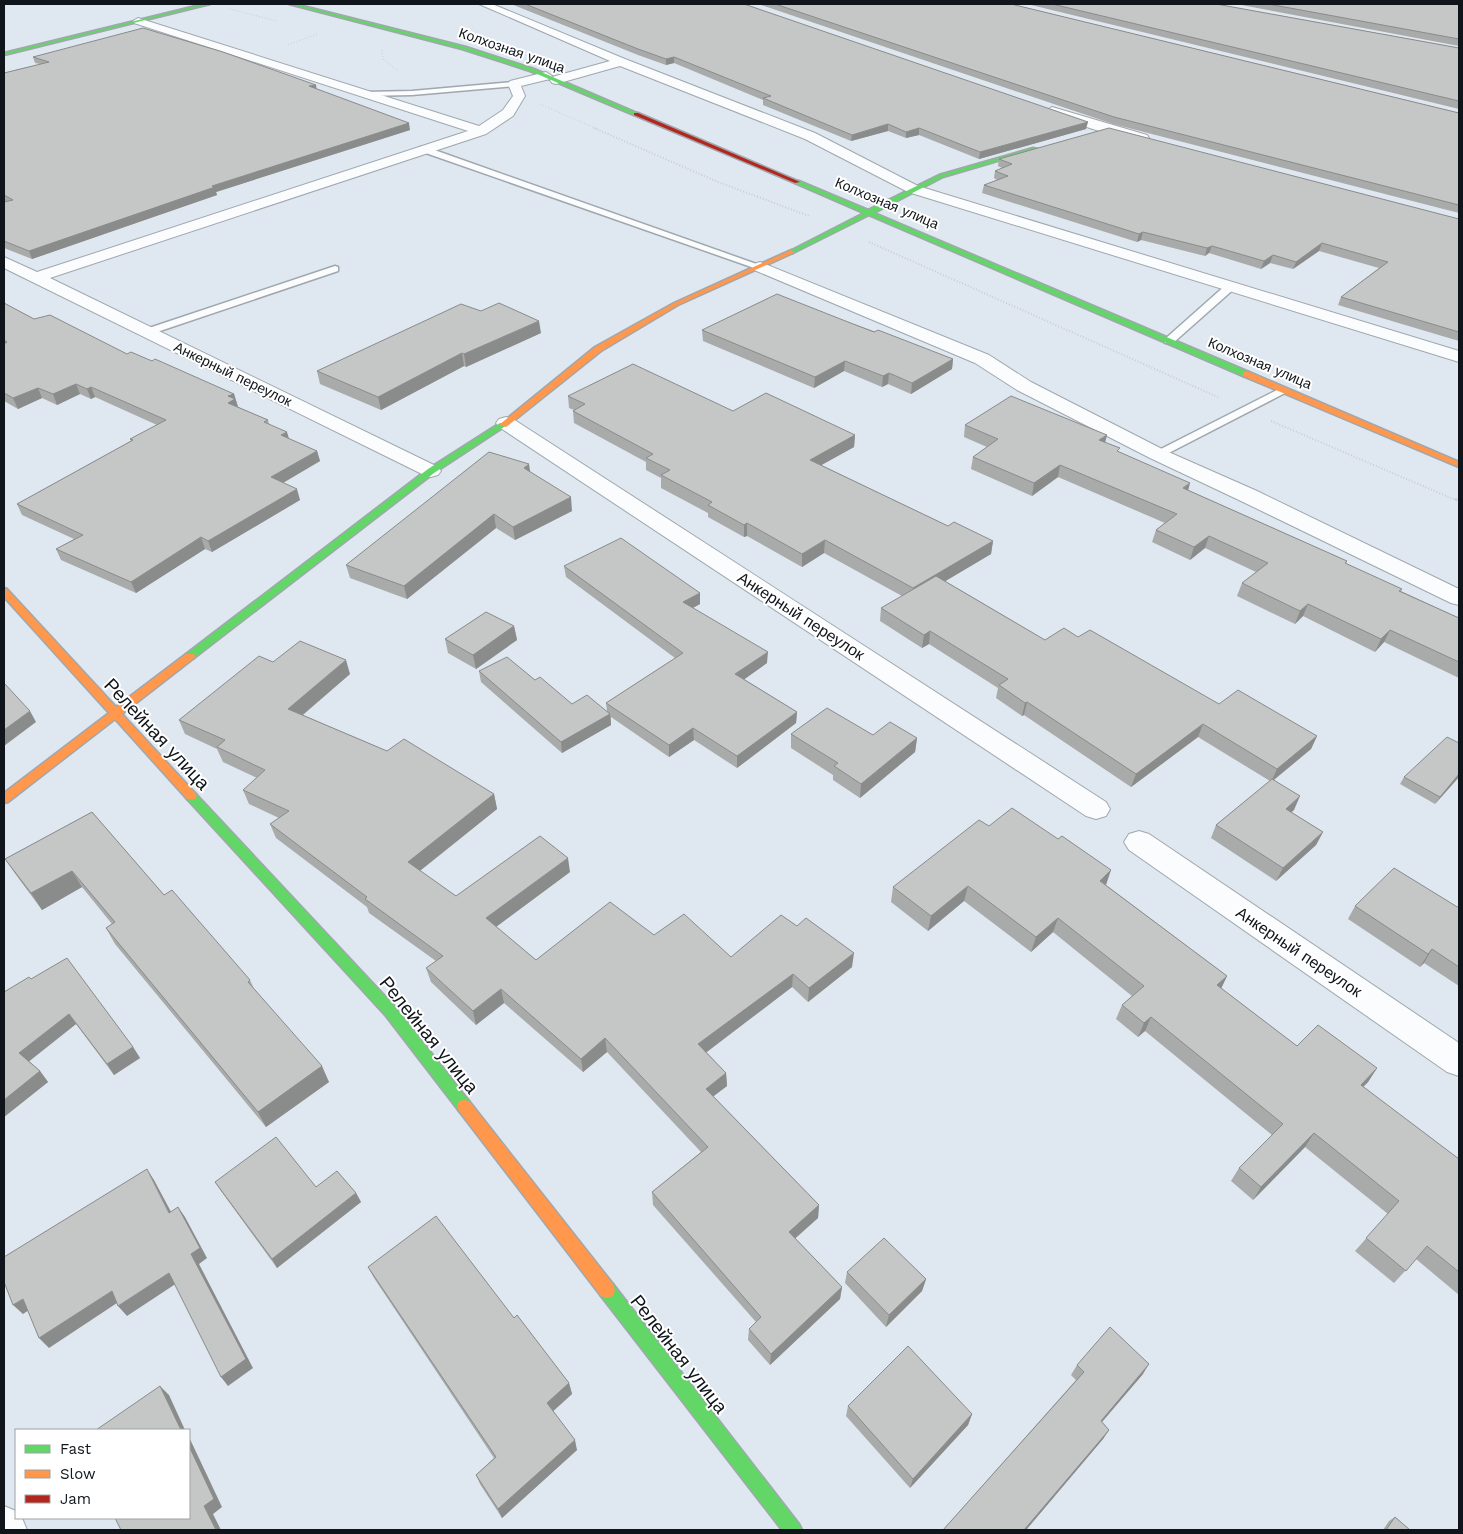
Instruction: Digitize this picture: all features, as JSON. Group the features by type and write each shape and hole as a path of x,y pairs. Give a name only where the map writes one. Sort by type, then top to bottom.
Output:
{"street":[{"path":"4,54 208,4"},
{"name":"Колхозная улица","path":"291,4 464,48 551,78 1459,465"},
{"path":"484,4 621,62 810,136 913,188 1459,357"},
{"path":"138,21 481,131"},
{"path":"35,278 481,131 508,113 519,96 514,84 551,78 621,62"},
{"path":"1036,106 1154,142"},
{"path":"1088,134 1107,129"},
{"path":"4,799 431,471 506,423 598,349 676,304 760,267 871,213 913,188 941,176 1042,147"},
{"name":"Анкерный переулок","path":"4,262 431,471"},
{"path":"760,267 982,359 1024,386 1157,454 1249,496 1459,598"},
{"name":"Анкерный переулок","path":"506,423 1096,809"},
{"name":"Релейная улица","path":"4,591 114,714 391,1012 793,1530"},
{"name":"Анкерный переулок","path":"1139,842 1459,1061"}],"lane":[{"path":"364,94 412,93 514,84"},
{"path":"423,149 760,267"},
{"path":"147,332 335,269"},
{"path":"1169,341 1231,286"},
{"path":"1157,454 1283,390"}],"building":[{"path":"525,4 744,4 1088,122 980,152 919,128 906,132 888,124 852,135 763,98 771,96 674,57 666,59"},
{"path":"775,4 1011,4 1459,113 1459,205 1114,117"},
{"path":"1052,4 1216,4 1459,48 1459,101"},
{"path":"1268,4 1459,4 1459,39"},
{"path":"143,28 223,52 316,85 309,86 409,123 212,186 215,187 29,251 4,241 4,202 13,200 4,195 4,73 49,62 33,57"},
{"path":"1109,128 1459,219 1459,332 1341,297 1388,262 1322,243 1296,262 1273,255 1264,261 1212,246 1207,248 1143,232 1139,234 984,185 1008,176 995,171 1012,164 999,159"},
{"path":"777,294 874,332 878,330 953,359 912,383 889,373 883,376 845,361 815,377 702,330"},
{"path":"4,303 34,319 50,315 127,354 131,352 152,361 155,359 234,394 228,396 235,399 228,403 268,420 264,422 287,432 281,435 317,451 271,477 297,489 208,541 201,537 131,582 56,549 83,535 17,504 166,420 91,387 87,389 76,384 53,394 38,388 13,398 4,393 4,344 7,342 4,340"},
{"path":"499,303 539,321 464,354 462,353 378,397 317,371 461,304 481,311"},
{"path":"633,364 733,411 766,393 855,435 810,460 948,526 954,522 993,541 913,588 825,540 802,554 747,523 744,525 708,505 712,502 661,475 670,470 646,458 653,454 573,411 585,404 568,396"},
{"path":"1011,396 1107,435 1099,440 1120,448 1117,451 1190,483 1183,488 1347,561 1345,563 1402,589 1399,591 1459,618 1459,662 1390,630 1381,639 1308,604 1300,611 1242,583 1268,563 1209,536 1194,547 1156,530 1177,514 1060,465 1034,483 973,457 998,439 965,425"},
{"path":"489,452 529,464 524,468 571,497 513,527 494,514 404,586 346,565"},
{"path":"621,538 700,593 683,602 768,652 735,674 797,712 737,756 693,728 669,745 606,703 683,653 564,566"},
{"path":"936,576 1045,640 1064,628 1078,637 1090,630 1219,704 1238,690 1317,736 1277,769 1203,724 1136,774 999,685 1008,679 930,631 924,635 881,608"},
{"path":"486,612 514,626 473,655 445,639"},
{"path":"300,641 346,660 288,709 387,751 404,739 494,794 408,862 456,896 540,836 568,858 486,918 536,960 610,902 654,935 684,914 731,957 781,915 797,926 806,918 854,953 809,988 793,974 698,1044 726,1073 706,1089 819,1205 789,1232 842,1287 771,1354 749,1329 761,1317 652,1192 708,1147 605,1038 581,1059 501,989 473,1011 426,968 443,956 365,899 367,897 270,824 289,811 243,790 265,770 217,747 225,740 179,720 259,656 273,662"},
{"path":"507,657 535,680 540,677 572,704 587,695 610,714 561,742 479,671"},
{"path":"4,683 30,711 4,730"},
{"path":"827,708 873,735 890,722 917,738 861,784 834,766 838,763 791,734"},
{"path":"1447,737 1459,743 1459,774 1440,797 1404,777"},
{"path":"1272,779 1300,796 1286,809 1323,832 1283,868 1216,825"},
{"path":"1012,808 1058,839 1062,836 1111,870 1100,881 1227,976 1217,985 1297,1046 1318,1025 1377,1068 1361,1085 1459,1159 1459,1272 1427,1246 1406,1271 1366,1238 1399,1201 1314,1133 1261,1187 1239,1168 1283,1124 1151,1017 1144,1023 1122,1005 1144,986 1058,918 1036,937 968,886 931,916 893,887 979,820 989,826"},
{"path":"92,812 164,895 172,890 250,980 248,982 322,1066 258,1112 106,928 115,922 72,871 31,893 5,859"},
{"path":"1394,868 1459,908 1459,967 1432,949 1428,954 1355,906"},
{"path":"67,958 133,1047 107,1064 69,1014 19,1053 40,1071 4,1100 4,992"},
{"path":"276,1137 316,1187 337,1171 356,1193 272,1259 215,1182"},
{"path":"147,1169 169,1213 178,1207 200,1248 191,1254 246,1359 221,1377 169,1273 118,1306 112,1291 39,1338 23,1299 13,1305 4,1282 4,1257"},
{"path":"436,1216 514,1318 517,1315 569,1383 547,1403 575,1440 498,1509 476,1475 496,1457 368,1267"},
{"path":"884,1238 926,1279 889,1315 847,1272"},
{"path":"1110,1327 1149,1364 1101,1421 1109,1430 1024,1530 943,1530 1084,1372 1077,1365"},
{"path":"908,1346 972,1414 913,1479 848,1406"},
{"path":"160,1386 181,1429 97,1429"},
{"path":"190,1448 214,1499 204,1506 216,1530 121,1530 116,1519 190,1519"},
{"path":"1395,1517 1410,1530 1386,1530"}],"traffic: fast":[{"path":"4,54 208,4"},
{"path":"291,4 464,48 532,70 636,114"},
{"path":"791,252 941,176 1035,149"},
{"path":"797,182 1246,374"},
{"path":"190,656 431,471 503,425"},
{"path":"191,796 391,1012 464,1106"},
{"path":"607,1290 793,1530"}],"traffic: slow":[{"path":"503,425 598,349 676,304 791,252"},
{"path":"1246,374 1459,465"},
{"path":"4,591 191,796"},
{"path":"4,799 190,656"},
{"path":"464,1106 607,1290"}],"traffic: jam":[{"path":"636,114 797,182"}]}
